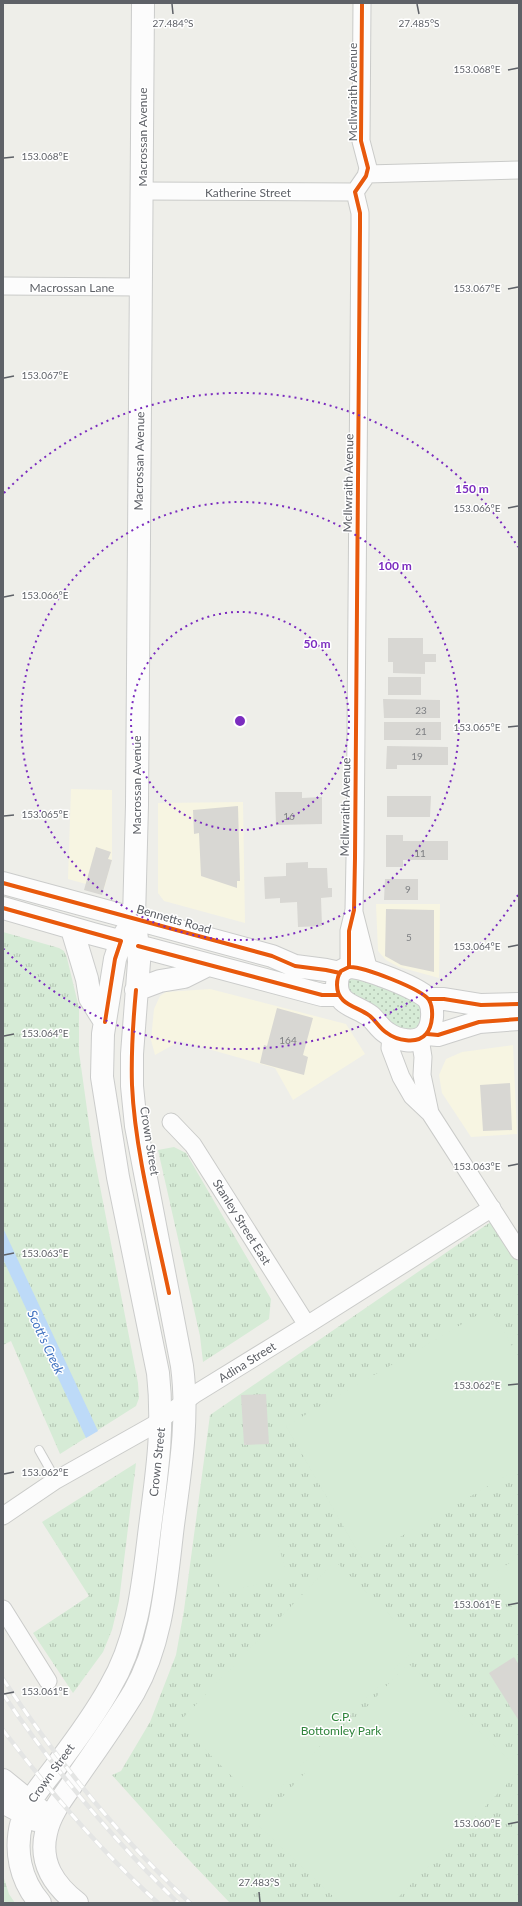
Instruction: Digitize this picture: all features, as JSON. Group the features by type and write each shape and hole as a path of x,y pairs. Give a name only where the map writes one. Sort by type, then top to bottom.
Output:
{"main road":[{"name":"Macrossan Avenue","path":"134,918 137,805 143,3"},
{"name":"Bennetts Road","path":"3,883 272,956 295,966 326,970 352,971 421,992 429,999"},
{"path":"3,908 72,929 322,995 339,996"},
{"name":"Crown Street","path":"50,1822 134,1690 148,1662 155,1642 164,1597 182,1462 185,1400 180,1348 136,1126 132,1086 132,1054 136,990 130,944 134,918"},
{"path":"72,929 87,979 90,998 105,1022"},
{"name":"Crown Street","path":"20,1864 19,1836 26,1808 62,1759 110,1688 123,1662 141,1596 159,1462 161,1419 157,1366 117,1169 103,1092 101,1063 105,1022 115,959 130,944"},
{"path":"136,990 160,981 184,977 208,965"},
{"path":"352,971 337,981 339,996 346,1003 369,1015 382,1030 391,1036 408,1040 424,1036 438,1035 479,1022 519,1019"},
{"path":"424,1036 432,1011 429,999 444,999 481,1005 519,1004"},
{"path":"3,1780 26,1808"},
{"path":"3,1802 26,1808 50,1822 44,1850 48,1870 58,1886 77,1903"},
{"path":"3,1842 20,1864 26,1883 40,1903"}],"street":[{"name":"McIlwraith Avenue","path":"362,3 361,147 368,166 367,174"},
{"path":"355,192 367,174 519,170"},
{"name":"Katherine Street","path":"141,191 355,192"},
{"name":"McIlwraith Avenue","path":"352,971 349,931 354,910 360,227 360,213 355,192"},
{"name":"Macrossan Lane","path":"3,286 140,287"},
{"path":"391,1036 390,1048 401,1077 412,1096 430,1113 519,1251"},
{"path":"424,1036 422,1075 430,1113"},
{"name":"Stanley Street East","path":"171,1122 193,1145 307,1325"},
{"name":"Adina Street","path":"3,1516 56,1480 161,1419 185,1400 492,1208"},
{"path":"3,1609 48,1680"}],"lane":[{"path":"38,1450 56,1480"}],"shaded area":[{"path":"71,789 112,790 112,860 104,889 68,879"},
{"path":"243,802 245,923 164,901 158,893 158,803"},
{"path":"376,904 440,904 439,978 399,967 386,960 378,951"},
{"path":"210,989 346,1024 365,1054 293,1100 275,1068 180,1041 155,1055 151,1040 154,1009 160,996 166,992"},
{"path":"513,1045 517,1134 471,1137 442,1093 439,1075 446,1059 462,1052"}],"green space":[{"path":"3,932 59,948 64,951 67,958 79,1008 79,1052 92,1145 138,1383 139,1398 136,1406 60,1454 11,1341 3,1345"},
{"path":"348,977 392,987 425,1009 419,1028 406,1033 351,997 345,983"},
{"path":"174,1147 186,1153 271,1299 269,1319 203,1362 200,1336 158,1150"},
{"name":"C.P. Bottomley Park","path":"492,1221 519,1263 519,1903 230,1903 173,1843 112,1775 121,1771 150,1722 176,1655 184,1610 210,1415"},
{"path":"490,1308 519,1358 519,1468 362,1559 286,1426"},
{"path":"136,1463 119,1601 112,1630 103,1652 73,1693 33,1633 89,1596 42,1522"},
{"path":"276,1535 287,1578 221,1593 211,1550"},
{"path":"519,1557 519,1618 491,1575"},
{"path":"335,1561 419,1644 262,1806 178,1723"},
{"path":"408,1663 519,1769 519,1771 393,1903 340,1903 257,1824"},
{"path":"3,1875 9,1894 15,1903 3,1903"}],"water":[{"name":"Scott's Creek","path":"3,1228 98,1431 86,1438 3,1259"}],"building":[{"path":"388,638 423,638 423,654 436,654 436,662 425,662 425,674 393,673 393,662 388,662"},
{"path":"388,677 421,677 421,695 388,695"},
{"path":"383,699 440,700 440,718 384,718"},
{"path":"384,722 441,722 441,740 384,740"},
{"path":"387,746 448,747 448,765 397,765 397,769 386,769"},
{"path":"275,792 302,792 302,798 322,797 322,824 276,825"},
{"path":"387,796 431,796 430,817 387,817"},
{"path":"238,806 240,881 237,881 237,888 201,876 199,833 194,834 193,810"},
{"path":"386,835 403,835 403,841 448,841 448,860 403,860 403,867 386,867"},
{"path":"96,847 111,852 108,859 112,860 102,895 84,890"},
{"path":"308,862 308,868 327,868 328,888 332,888 332,897 321,898 322,926 298,927 297,902 280,903 280,898 265,899 264,877 286,876 286,863"},
{"path":"385,879 418,879 418,900 384,900"},
{"path":"386,909 434,910 434,972 401,965 385,956"},
{"path":"277,1008 313,1018 303,1055 308,1057 304,1075 260,1063 264,1045 267,1046"},
{"path":"510,1083 512,1130 483,1131 480,1085"},
{"path":"266,1394 269,1444 244,1445 241,1395"},
{"path":"514,1657 519,1665 519,1721 489,1673"}],"railway":[{"path":"3,1679 45,1739 90,1797 138,1852 190,1903"},
{"path":"3,1694 43,1750 85,1803 130,1854 178,1903"},
{"path":"3,1730 39,1776 96,1842 158,1903"}],"cycle path":[{"path":"349,967 349,931 354,910 355,858 360,227 360,213 355,192 366,176 368,168 361,141 362,3"},
{"path":"3,883 272,956 295,966 340,973"},
{"path":"3,908 121,941 115,959 105,1022"},
{"path":"138,946 322,995 339,995"},
{"path":"349,967 378,974 404,984 424,995 429,1000 432,1008 430,1027 426,1034 412,1040 391,1036 370,1016 344,1001 338,992 337,981 341,971 349,967"},
{"path":"136,990 132,1061 134,1110 141,1163 169,1293"},
{"path":"429,999 444,999 481,1005 519,1004"},
{"path":"427,1034 438,1035 479,1022 519,1019"}]}
